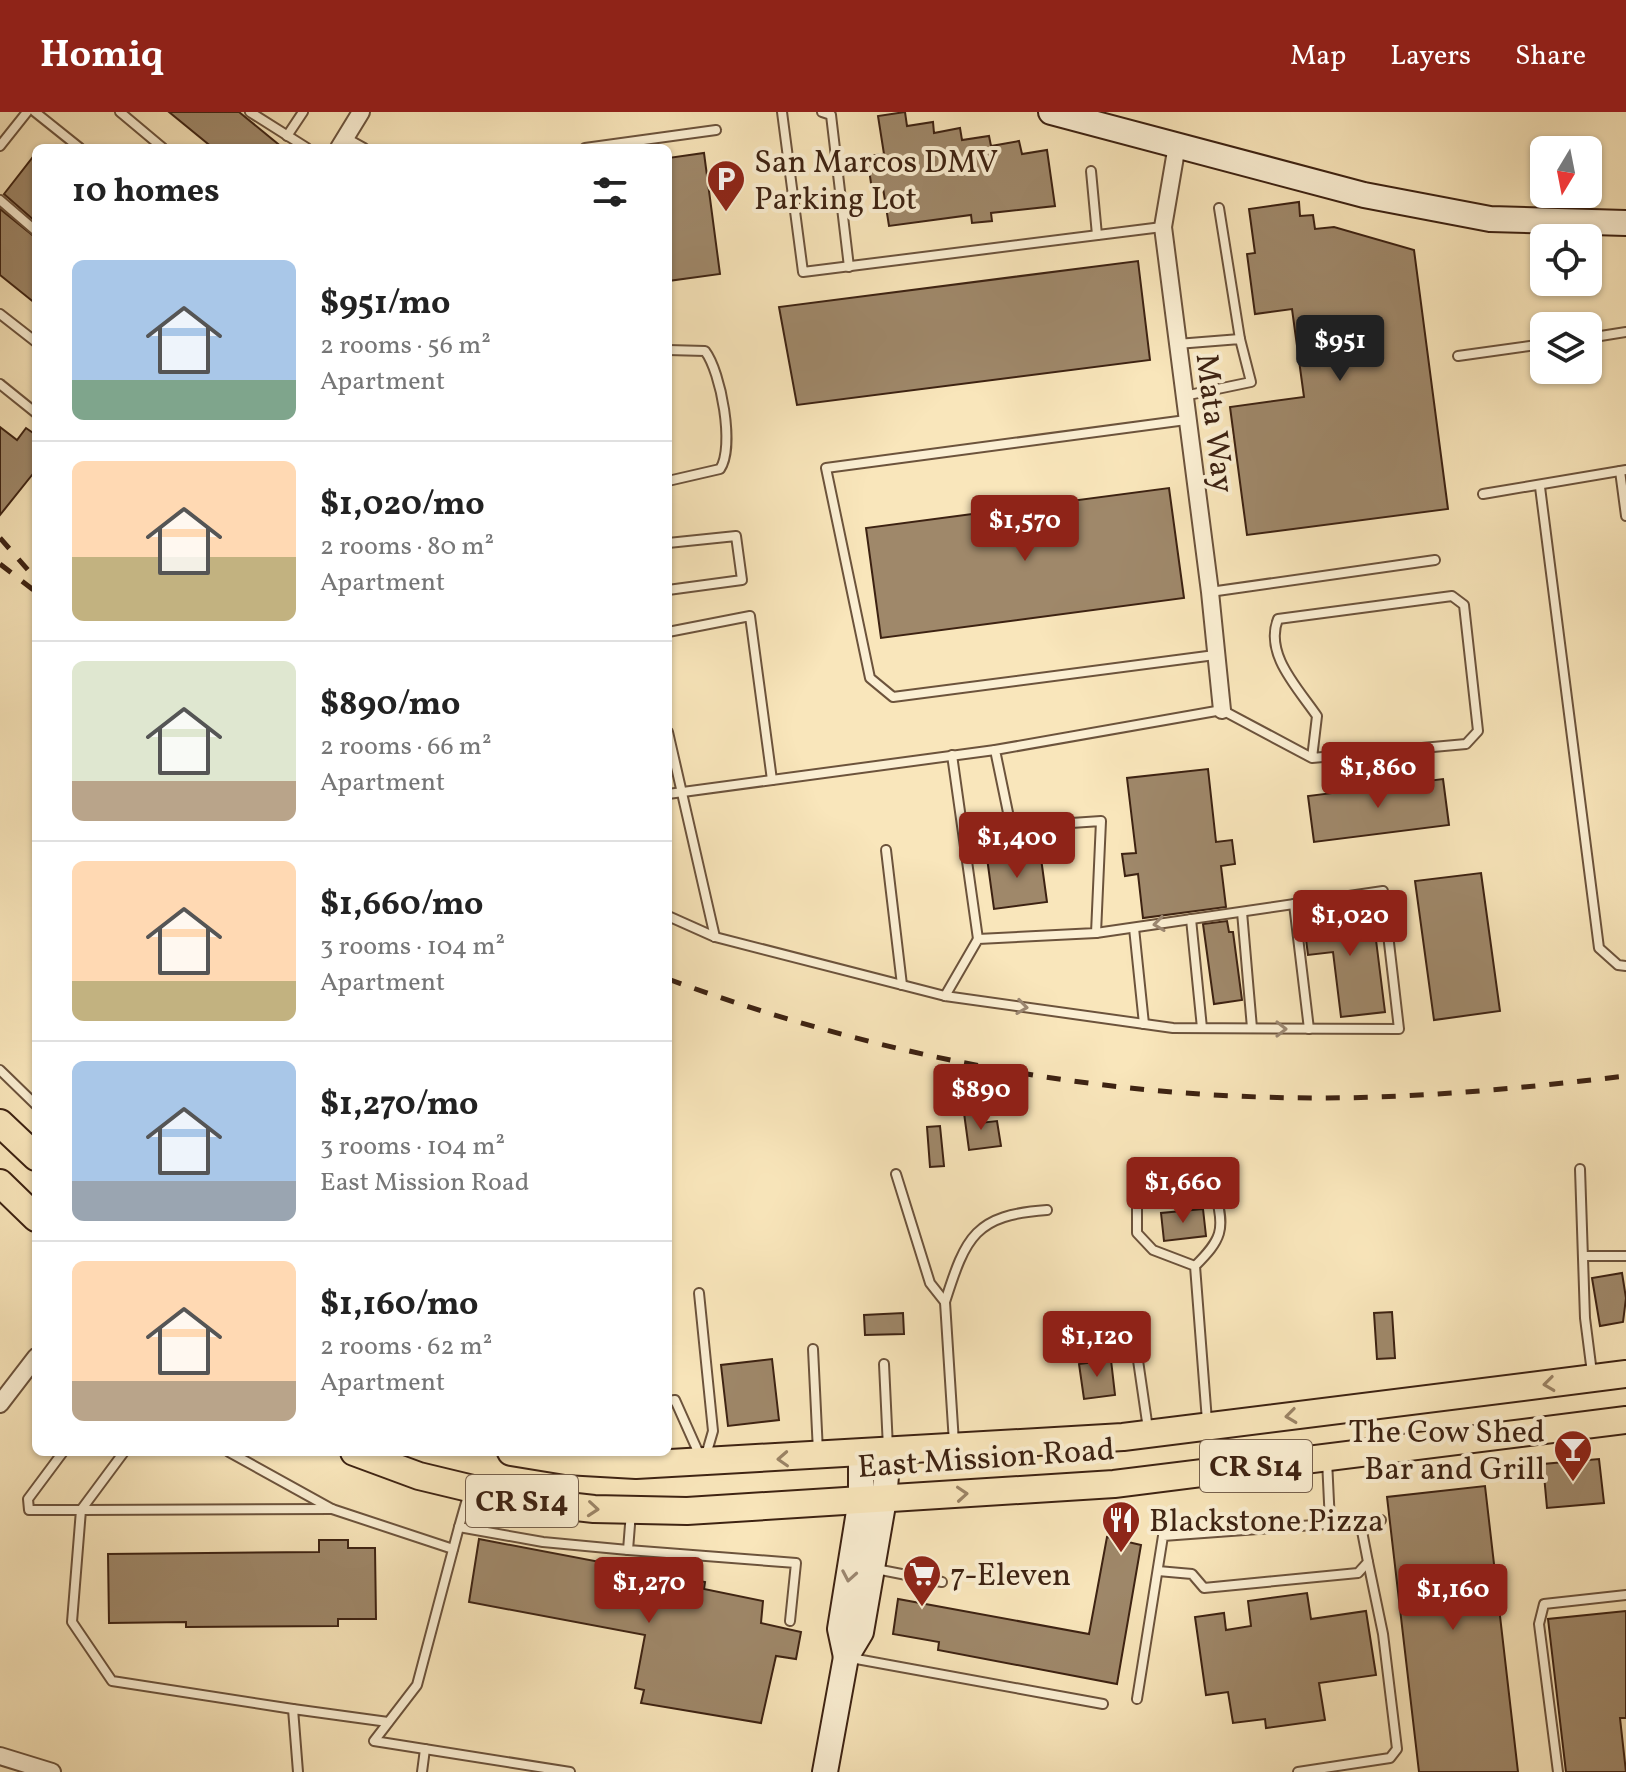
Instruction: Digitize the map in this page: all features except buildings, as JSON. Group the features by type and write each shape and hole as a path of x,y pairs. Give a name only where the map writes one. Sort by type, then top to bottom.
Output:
{"main road":[{"path":"1051,112 1364,195 1490,219 1626,223"},
{"path":"0,1123 32,1153"},
{"path":"0,1183 32,1214"},
{"name":"East Mission Road","path":"535,1456 566,1461 629,1459 704,1464 1149,1434 1626,1374"},
{"name":"East Mission Road","path":"366,1456 469,1489 559,1506 631,1511 1114,1484 1626,1420"},
{"path":"846,1657 840,1629 888,1453"},
{"path":"825,1772 846,1657 861,1632 872,1568 873,1499 861,1454"}],"street":[{"path":"342,143 361,112"},
{"name":"Mata Way","path":"1177,145 1163,227 1222,710"},
{"path":"0,1404 32,1362"},
{"path":"0,1756 33,1770 52,1772"}],"lane":[{"path":"0,146 27,112"},
{"path":"35,112 75,144"},
{"path":"120,112 158,144"},
{"path":"250,112 300,144"},
{"path":"287,136 303,112"},
{"path":"782,112 803,272 1163,227"},
{"path":"822,112 831,115 849,267"},
{"path":"614,144 716,130"},
{"path":"1091,171 1097,235"},
{"path":"0,200 32,228"},
{"path":"1184,396 1251,382 1240,339 1219,208"},
{"path":"0,314 32,339"},
{"path":"1602,336 1626,332"},
{"path":"1177,344 1240,339"},
{"path":"1458,356 1530,346"},
{"path":"672,350 705,351 716,365 728,444 726,460 720,469 672,480"},
{"path":"0,384 32,410"},
{"path":"1186,420 826,468 870,678 893,697 1215,655"},
{"path":"1483,494 1540,487 1623,470 1626,516"},
{"path":"1540,487 1599,948 1618,965 1626,966"},
{"path":"672,543 736,536 742,580 672,589"},
{"path":"1210,592 1435,560"},
{"path":"672,794 995,750 1222,710 1312,758 1466,744 1478,731 1464,605 1452,596 1278,619 1272,634 1277,656 1317,716 1312,758"},
{"path":"672,631 750,616 772,780"},
{"path":"995,750 1011,827 1101,821 1096,933"},
{"path":"672,754 715,937"},
{"path":"945,996 978,939 952,755"},
{"path":"886,850 902,985"},
{"path":"672,918 715,937 945,996 1144,1024 1202,1028 1399,1029 1383,891 1096,933 978,939"},
{"path":"1294,904 1309,1029"},
{"path":"1242,912 1252,1028"},
{"path":"1191,919 1202,1028"},
{"path":"1134,928 1144,1024"},
{"path":"0,1070 32,1101"},
{"path":"1580,1169 1585,1318 1593,1378"},
{"path":"896,1174 930,1283 945,1302"},
{"path":"1195,1266 1153,1250 1137,1233 1137,1206 1161,1185 1196,1181 1215,1193 1222,1217 1218,1243 1195,1266 1208,1426"},
{"path":"954,1448 945,1302 964,1252 984,1224 1010,1212 1047,1210"},
{"path":"1583,1256 1626,1256"},
{"path":"699,1293 713,1431 704,1464"},
{"path":"1071,1342 1092,1327 1117,1321 1133,1326 1149,1434"},
{"path":"813,1349 818,1457"},
{"path":"884,1364 888,1453"},
{"path":"672,1400 675,1400 704,1464"},
{"path":"60,1456 28,1499 29,1510 332,1509"},
{"path":"121,1456 81,1510 72,1622 112,1681 388,1722"},
{"path":"236,1456 332,1509 453,1549"},
{"path":"1327,1458 1330,1523"},
{"path":"469,1489 417,1685 374,1741 570,1772"},
{"path":"628,1550 631,1511"},
{"path":"1137,1699 1163,1536 1381,1520"},
{"path":"1298,1772 1390,1758 1397,1749 1383,1634 1360,1521"},
{"path":"459,1527 543,1542 796,1563 790,1621"},
{"path":"1158,1571 1192,1574 1204,1588 1358,1573 1368,1562"},
{"path":"872,1568 942,1582"},
{"path":"1558,1772 1539,1624 1544,1604 1626,1595"},
{"path":"846,1657 1103,1704"},
{"path":"293,1709 298,1772"},
{"path":"422,1772 425,1749"}],"railway":[{"path":"0,538 32,574"},
{"path":"0,564 32,589"},
{"path":"672,980 827,1030 907,1050 1070,1081 1153,1090 1236,1096 1358,1098 1473,1092 1626,1076"}],"place":[{"name":"San Marcos DMV Parking Lot","path":"726,213"},
{"name":"The Cow Shed Bar and Grill","path":"1573,1483"},
{"name":"Blackstone Pizza","path":"1121,1554"},
{"name":"7-Eleven","path":"922,1608"}]}
